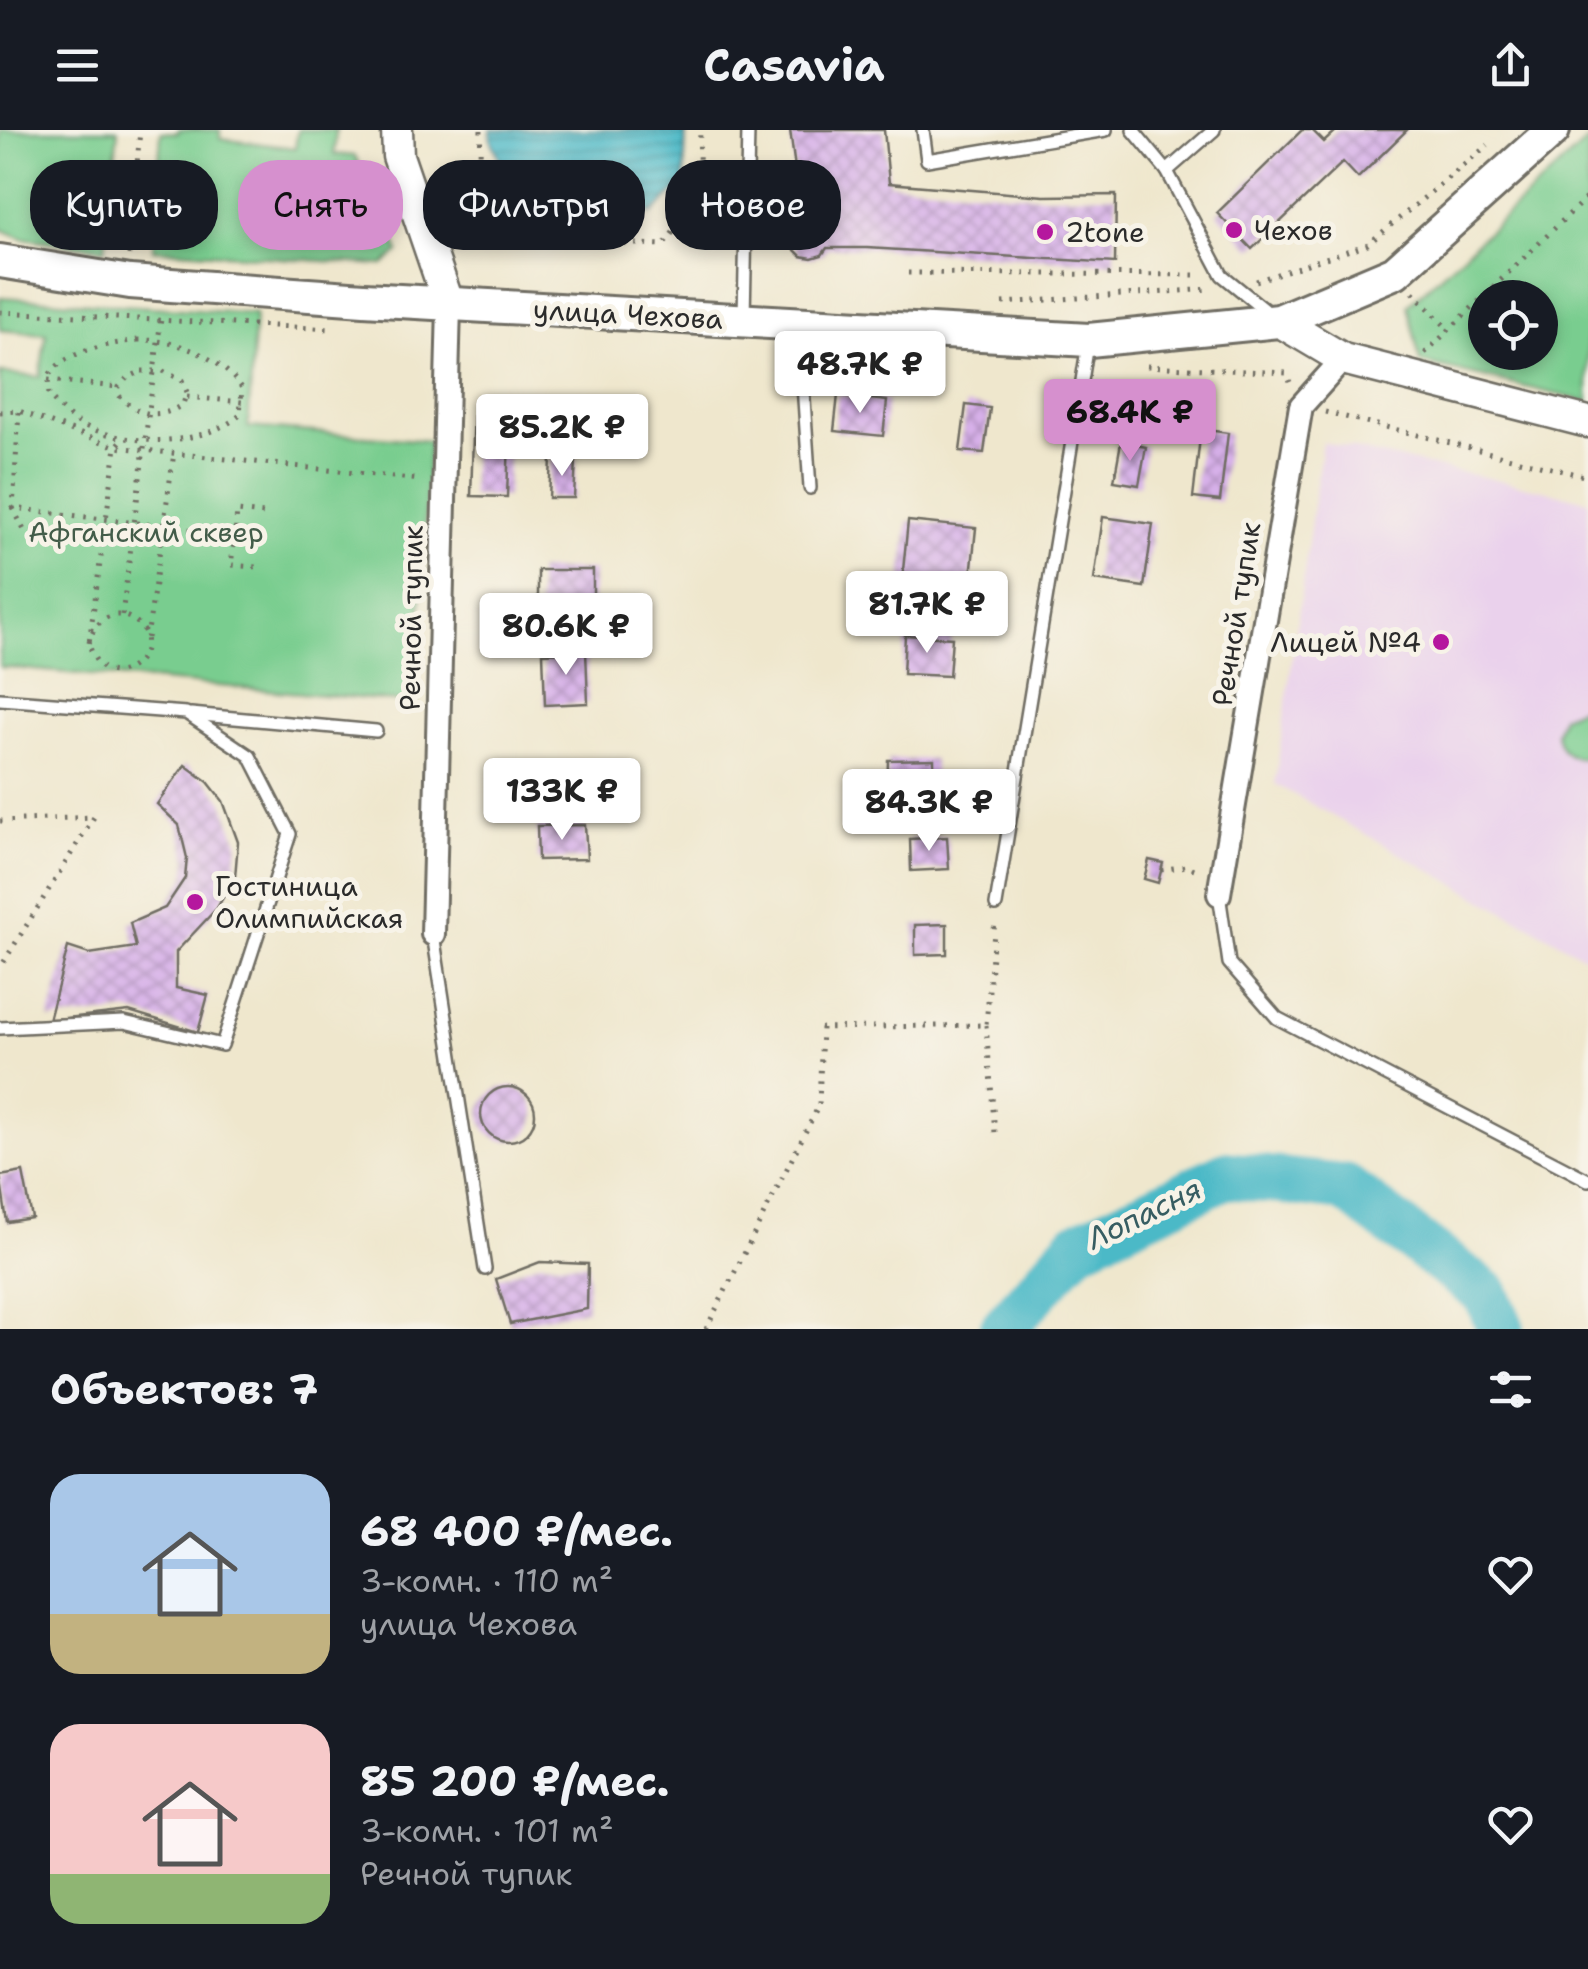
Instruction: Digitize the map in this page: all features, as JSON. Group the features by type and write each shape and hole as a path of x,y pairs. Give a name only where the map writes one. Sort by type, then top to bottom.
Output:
{"main road":[{"name":"улица Чехова","path":"0,261 130,282 1088,340 1279,322 1395,272 1553,130"}],"street":[{"path":"397,130 398,156 449,304"},
{"name":"Речной тупик","path":"434,934 449,304"},
{"path":"1279,322 1343,359 1588,422"},
{"path":"1301,406 1343,359"},
{"name":"Речной тупик","path":"1221,886 1301,406"}],"lane":[{"path":"744,320 748,130"},
{"path":"922,130 928,160 1106,130"},
{"path":"1133,130 1167,171 1222,275 1279,322"},
{"path":"1167,171 1214,130"},
{"path":"798,322 810,488"},
{"path":"996,905 1088,340"},
{"path":"0,699 376,731"},
{"path":"0,1028 124,1022 222,1045 290,834 250,756 186,714"},
{"path":"1221,886 1229,963 1277,1018 1588,1180"},
{"path":"434,934 484,1268"}],"path":[{"path":"129,258 140,130"},
{"path":"480,130 480,156 526,240 664,246 698,197 700,130"},
{"path":"1000,303 1237,287 1368,244 1491,143"},
{"path":"1404,374 1588,196"},
{"path":"908,273 1222,275"},
{"path":"122,616 160,319"},
{"path":"158,340 196,352 233,376 242,388 240,415 202,435 146,438 84,425 49,396 48,380 55,367 125,342 158,340"},
{"path":"155,371 182,380 187,397 179,408 150,414 131,409 118,394 119,387 135,374 155,371"},
{"path":"1286,374 1301,406 1588,477"},
{"path":"48,380 119,387"},
{"path":"187,397 242,402"},
{"path":"0,412 19,411 116,446 444,482"},
{"path":"19,411 13,508 26,534"},
{"path":"126,436 116,446 89,643 92,656 111,672 137,665 144,654 174,453"},
{"path":"13,508 235,535"},
{"path":"256,566 231,565 236,511 264,514"},
{"path":"89,643 99,622 110,616 134,620 146,640"},
{"path":"0,820 94,817 0,968"},
{"path":"1162,870 1186,866 1221,886"},
{"path":"995,1133 986,1025 996,905"},
{"path":"706,1329 819,1105 822,1028 986,1025"}],"shaded area":[{"name":"Лицей №4","path":"1322,442 1588,500 1588,958 1275,784"}],"green space":[{"path":"0,130 118,130 115,160 30,160 30,239 0,229"},
{"path":"220,130 220,139 295,148 298,130 336,130 334,154 355,156 357,160 238,160 238,250 399,252 383,265 167,250 218,250 218,160 159,160 161,132"},
{"path":"1588,140 1588,402 1420,362 1408,305"},
{"name":"Афганский сквер","path":"0,297 255,314 248,427 429,441 416,703 0,667 0,373 40,377 46,334 0,330"},
{"path":"1579,708 1588,709 1588,758 1566,753 1556,733 1562,716"}],"water":[{"path":"491,130 686,130 685,160 665,160 665,201 652,214 645,214 645,160 500,160"}],"building":[{"path":"790,130 884,130 889,183 1044,196 1116,195 1115,263 841,248 841,160 794,160"},
{"path":"1302,130 1312,130 1324,142 1337,130 1407,130 1358,178 1343,162 1252,249 1217,213"},
{"path":"795,250 826,250 812,258"},
{"path":"838,395 887,401 883,436 834,431"},
{"path":"966,405 990,408 984,453 960,451"},
{"path":"474,407 510,408 507,497 471,496"},
{"path":"1201,429 1228,433 1220,501 1193,498"},
{"path":"1121,442 1146,447 1139,485 1114,481"},
{"path":"551,459 576,460 574,498 549,498"},
{"path":"1103,517 1153,524 1144,587 1094,580"},
{"path":"908,521 976,528 969,596 901,590"},
{"path":"538,570 593,570 593,627 538,627"},
{"path":"905,635 952,638 949,676 903,674"},
{"path":"586,651 588,703 545,705 543,653"},
{"path":"934,759 934,792 887,792 888,760"},
{"name":"Гостиница Олимпийская","path":"185,765 208,782 223,801 238,842 235,877 217,908 176,952 176,988 208,995 198,1032 129,1011 49,1020 68,947 89,954 136,947 130,923 165,908 185,878 187,858 179,825 157,804"},
{"path":"585,825 587,859 538,860 537,826"},
{"path":"947,837 949,869 911,871 910,839"},
{"path":"1149,860 1163,863 1158,883 1144,879"},
{"path":"947,924 947,954 915,955 915,925"},
{"path":"508,1087 527,1095 535,1114 527,1133 508,1141 489,1133 481,1114 489,1095"},
{"path":"23,1172 32,1218 7,1222 0,1176"},
{"path":"540,1262 588,1264 587,1309 510,1324 496,1279"}],"waterway":[{"name":"Лопасня","path":"1003,1329 1076,1246 1226,1175 1345,1188 1486,1294 1501,1329"}],"place":[{"name":"Чехов","path":"1234,230"},
{"name":"2tone","path":"1045,232"},
{"name":"Лицей №4","path":"1441,642"},
{"name":"Гостиница Олимпийская","path":"195,902"}]}
